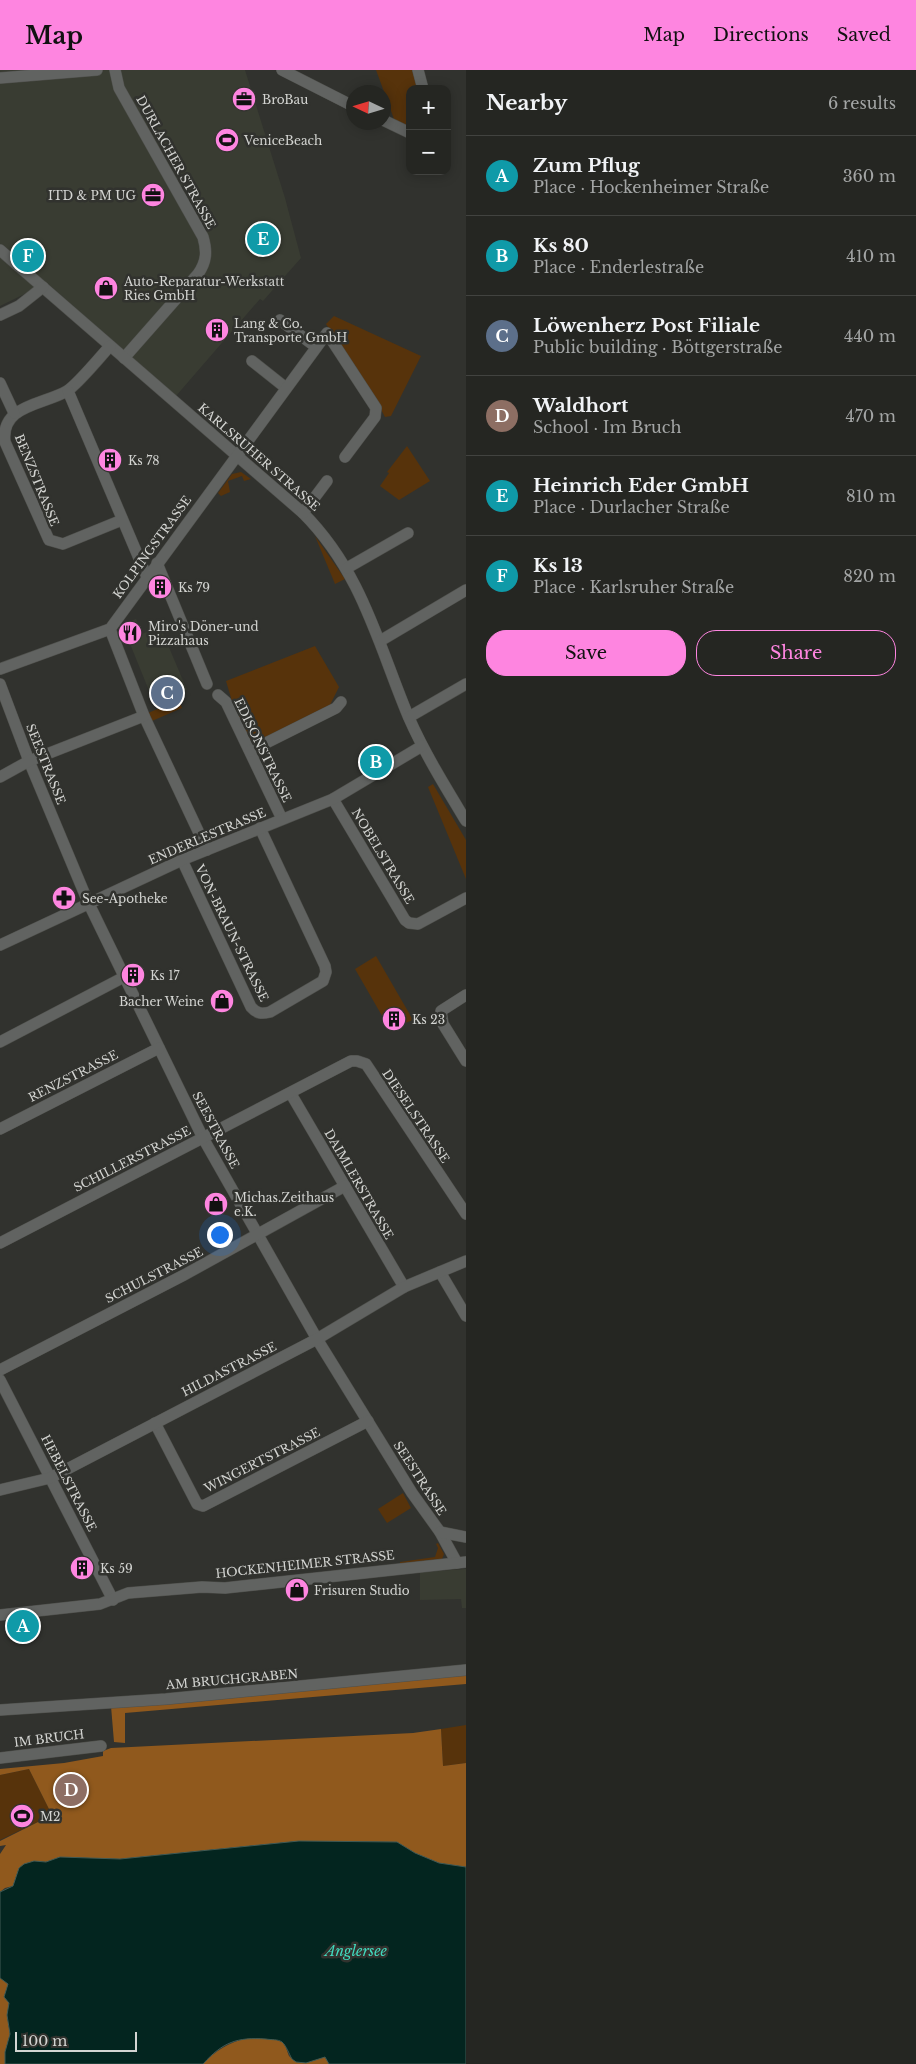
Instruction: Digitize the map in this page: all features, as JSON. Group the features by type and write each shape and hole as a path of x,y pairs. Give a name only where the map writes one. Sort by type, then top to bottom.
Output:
{"street":[{"path":"0,78 97,70"},
{"name":"DURLACHER STRASSE","path":"115,70 119,88 203,237 206,253 204,266 198,274 124,358"},
{"path":"282,70 346,102"},
{"path":"418,70 422,85"},
{"path":"391,124 406,131"},
{"name":"KARLSRUHER STRASSE","path":"0,250 303,513 318,530 347,568 380,641 422,746 466,821"},
{"path":"0,315 19,306 43,287"},
{"path":"280,320 316,347"},
{"name":"KOLPINGSTRASSE","path":"110,629 327,333 376,408 375,417 345,457"},
{"path":"0,383 14,413 68,391 110,346"},
{"path":"252,361 286,388"},
{"path":"68,391 147,577"},
{"name":"BENZSTRASSE","path":"14,413 5,426 5,442 49,540 63,544 122,520"},
{"path":"303,513 327,480"},
{"path":"347,568 408,533"},
{"path":"157,564 207,684"},
{"path":"380,641 466,590"},
{"path":"0,669 110,629 144,716 207,850"},
{"name":"SEESTRASSE","path":"0,684 29,761 88,902 203,1138 317,1339 426,1514 462,1562"},
{"path":"409,717 466,684"},
{"name":"EDISONSTRASSE","path":"218,695 226,702 282,819"},
{"path":"250,751 336,708 341,702"},
{"path":"0,777 29,761 144,716"},
{"name":"ENDERLESTRASSE","path":"0,945 88,902 182,860 333,799 422,746"},
{"name":"NOBELSTRASSE","path":"333,799 404,920 408,923 418,924 466,898"},
{"name":"VON-BRAUN-STRASSE","path":"182,860 251,1007 255,1012 262,1014 270,1012 323,981 326,972 325,966 260,828"},
{"path":"0,1042 124,977"},
{"path":"466,995 442,1011 443,1024 466,1061"},
{"name":"RENZSTRASSE","path":"0,1129 158,1048"},
{"name":"SCHILLERSTRASSE","path":"0,1243 351,1061 357,1061"},
{"name":"DIESELSTRASSE","path":"357,1061 366,1064 466,1214"},
{"name":"DAIMLERSTRASSE","path":"290,1094 404,1287"},
{"name":"SCHULSTRASSE","path":"0,1370 258,1235 345,1186"},
{"name":"HILDASTRASSE","path":"0,1490 50,1478 317,1339 404,1287 466,1262"},
{"path":"440,1272 466,1316"},
{"name":"HEBELSTRASSE","path":"0,1380 113,1600"},
{"name":"WINGERTSTRASSE","path":"155,1423 197,1504 204,1506 368,1421"},
{"path":"440,1532 466,1537"},
{"name":"HOCKENHEIMER STRASSE","path":"0,1615 100,1604 128,1593 202,1587 225,1588 462,1562"},
{"name":"AM BRUCHGRABEN","path":"0,1710 166,1699 466,1670"},
{"name":"IM BRUCH","path":"0,1758 101,1746"}],"shaded area":[{"path":"0,70 245,70 285,198 301,258 263,301 260,299 176,396 47,283 0,306"},
{"path":"376,70 414,70 419,85 406,85 406,127 394,119 391,111 391,85 382,85"},
{"path":"334,316 421,356 391,416 385,417 372,393 326,324"},
{"path":"407,446 430,481 399,500 380,486 389,473 387,472"},
{"path":"241,472 251,479 244,481 242,476 228,481 230,492 221,496 218,493 232,474"},
{"path":"315,536 345,579 335,584"},
{"path":"136,619 142,634 160,626 187,690 154,703 122,624"},
{"path":"315,646 339,687 329,707 252,746 244,728 246,727 243,720 240,721 234,708 226,681"},
{"path":"179,700 182,708 152,721 148,713"},
{"path":"433,784 466,840 466,879 428,787"},
{"path":"376,956 413,1020 405,1023 399,1013 388,1019 395,1022 399,1029 394,1031 387,1020 385,1021 355,969"},
{"path":"403,1493 411,1508 387,1523 378,1509"},
{"path":"438,1543 444,1554 442,1559 400,1564 400,1562 435,1557 438,1548 436,1544"},
{"path":"466,1569 466,1608 462,1608 461,1599 420,1600 420,1572"},
{"path":"466,1674 466,1684 125,1713 125,1743 114,1742 111,1706"},
{"path":"466,1725 466,1763 443,1766 441,1729"},
{"path":"441,1729 443,1766 466,1763 466,1867 439,1863 415,1853 397,1842 299,1841 120,1859 60,1857 46,1862 34,1861 18,1871 13,1886 5,1888 0,1892 0,1854 6,1845 0,1846 0,1841 52,1815 29,1769 0,1775 0,1769 64,1763 103,1756 103,1751 111,1748 413,1733"},
{"path":"29,1769 52,1815 0,1840 0,1775"},
{"path":"0,1976 8,1984 5,1995 9,2003 7,2016 10,2034 5,2052 5,2064 0,2064"},
{"path":"247,2038 279,2040 283,2043 289,2056 296,2060 306,2061 325,2057 329,2064 203,2064 223,2048"}],"water":[{"name":"Anglersee","path":"299,1841 397,1842 415,1853 439,1863 466,1867 466,2064 329,2064 325,2057 306,2063 296,2062 292,2059 285,2045 280,2041 247,2039 231,2042 217,2051 203,2064 5,2064 5,2052 10,2034 7,2015 9,2003 4,1997 8,1984 0,1978 0,1892 13,1886 19,1868 24,1864 34,1861 46,1862 60,1857 120,1859"}],"place":[{"name":"BroBau","path":"244,99"},
{"name":"VeniceBeach","path":"227,140"},
{"name":"ITD & PM UG","path":"153,195"},
{"name":"Heinrich Eder GmbH","path":"263,239"},
{"name":"Ks 13","path":"28,256"},
{"name":"Auto-Reparatur-Werkstatt Ries GmbH","path":"106,288"},
{"name":"Lang & Co. Transporte GmbH","path":"217,330"},
{"name":"Ks 78","path":"110,460"},
{"name":"Ks 79","path":"160,587"},
{"name":"Miro's Döner-und Pizzahaus","path":"130,633"},
{"name":"Löwenherz Post Filiale","path":"167,693"},
{"name":"Ks 80","path":"376,762"},
{"name":"See-Apotheke","path":"64,898"},
{"name":"Ks 17","path":"133,975"},
{"name":"Bacher Weine","path":"222,1001"},
{"name":"Ks 23","path":"394,1019"},
{"name":"Michas.Zeithaus e.K.","path":"216,1204"},
{"name":"Ks 59","path":"82,1568"},
{"name":"Frisuren Studio","path":"297,1590"},
{"name":"Zum Pflug","path":"23,1626"},
{"name":"Waldhort","path":"71,1790"},
{"name":"M2","path":"22,1816"}]}
